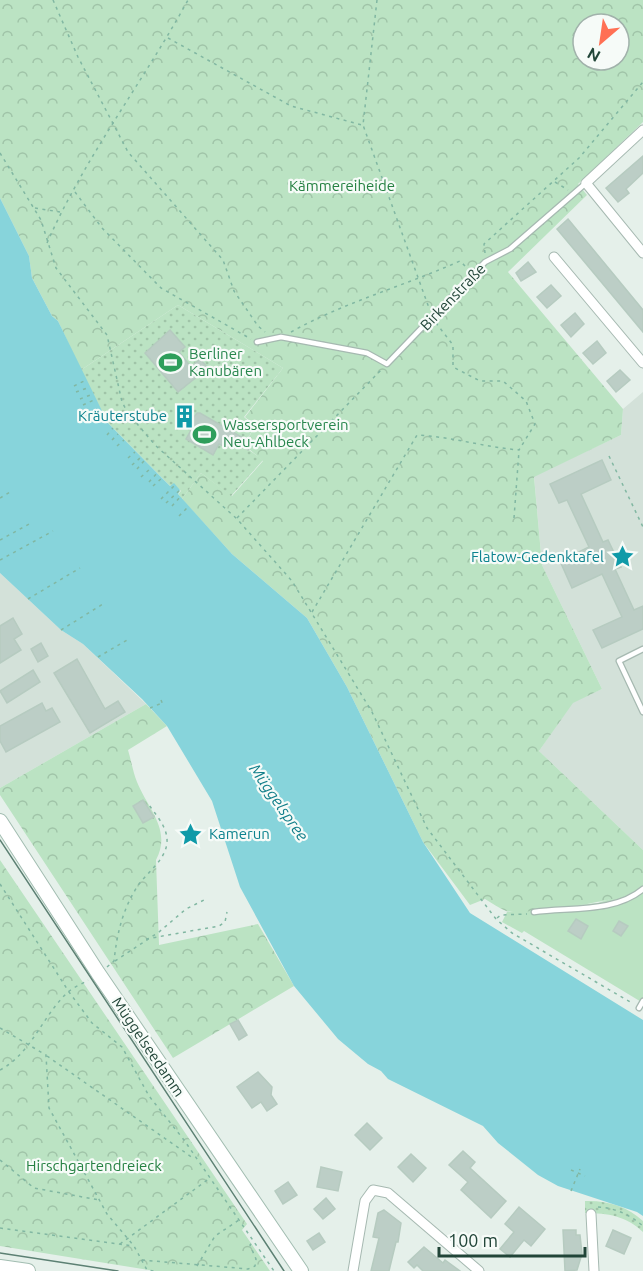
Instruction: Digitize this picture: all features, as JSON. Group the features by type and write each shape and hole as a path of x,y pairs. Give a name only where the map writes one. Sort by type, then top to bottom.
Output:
{"main road":[{"name":"Müggelseedamm","path":"0,821 98,973 301,1271"},
{"path":"0,1267 28,1271"}],"street":[{"path":"643,130 586,183 643,253"},
{"path":"554,257 643,363"},
{"path":"353,1271 365,1202 373,1190 388,1193 479,1271"},
{"path":"591,1214 594,1271"}],"lane":[{"name":"Birkenstraße","path":"387,364 485,262 510,249 586,183"},
{"path":"256,342 281,337 368,353 387,364"},
{"path":"643,649 619,661 643,712"},
{"path":"534,912 608,905 635,896 643,889"},
{"path":"639,1008 643,1001"}],"path":[{"path":"53,0 111,123 128,152 147,169 223,260 234,291 258,327 265,332 267,340"},
{"path":"47,244 61,212 111,123 167,38 188,0"},
{"path":"377,0 363,125 433,318 453,345 453,368 480,381 503,381 526,401 535,424 519,450 514,518"},
{"path":"167,38 291,106 363,125"},
{"path":"485,262 484,244 579,158 643,82"},
{"path":"0,153 41,220 56,268 107,335 122,402 128,413 155,446 237,519 292,581 372,712 428,828 496,919 512,933 639,1008"},
{"path":"554,181 574,194"},
{"path":"74,190 102,228 160,288 256,342"},
{"path":"34,208 61,212"},
{"path":"281,337 320,316 418,280 460,261 474,275"},
{"path":"237,519 387,364"},
{"path":"74,386 86,380"},
{"path":"76,392 90,387"},
{"path":"80,399 93,394"},
{"path":"83,405 96,399"},
{"path":"107,435 113,428"},
{"path":"112,440 118,434"},
{"path":"312,613 417,435 444,436 489,448 519,450"},
{"path":"117,446 124,440"},
{"path":"128,458 135,452"},
{"path":"609,456 643,527"},
{"path":"132,465 141,458"},
{"path":"137,468 144,461"},
{"path":"141,477 151,468"},
{"path":"148,482 157,473"},
{"path":"153,486 162,478"},
{"path":"161,499 175,485"},
{"path":"166,503 180,490"},
{"path":"0,498 12,491"},
{"path":"172,506 180,497"},
{"path":"179,516 189,506"},
{"path":"0,540 31,523"},
{"path":"0,560 53,531"},
{"path":"28,599 80,568"},
{"path":"61,630 103,604"},
{"path":"98,657 129,639"},
{"path":"150,708 162,702"},
{"path":"114,962 119,924 129,902 166,850 168,839 164,826 149,805"},
{"path":"0,884 69,992 92,1023 122,1047 137,1077 254,1240 273,1271"},
{"path":"98,973 186,909 206,899"},
{"path":"146,939 219,927 225,922 227,912"},
{"path":"496,919 501,915 534,912"},
{"path":"0,1070 10,1065 30,1044 69,992 83,982"},
{"path":"0,1028 30,1044 194,1159"},
{"path":"46,1055 49,1108 107,1214 134,1246 147,1270 154,1271"},
{"path":"0,1160 34,1188 99,1200"},
{"path":"571,1191 580,1168"},
{"path":"571,1170 585,1176"},
{"path":"119,1245 210,1178"},
{"path":"591,1214 597,1207 610,1208 632,1217 643,1226"},
{"path":"197,1266 215,1236 239,1219"},
{"path":"0,1228 134,1246"},
{"path":"141,1260 248,1269 255,1266 256,1259 250,1245 254,1240"}],"shaded area":[{"path":"643,392 643,850 539,751 573,702 602,689 542,565 534,476 621,435 623,409"},
{"path":"0,573 61,630 83,644 146,704 0,788"}],"green space":[{"name":"Kämmereiheide","path":"0,0 643,0 643,122 578,184 587,195 508,272 623,409 621,435 534,477 542,565 602,689 573,703 539,751 643,850 643,888 634,893 598,902 532,911 506,911 485,899 470,905 423,842 347,687 307,618 232,554 182,499 201,473 232,496 263,461 249,449 254,440 249,437 255,426 245,417 283,368 178,305 81,370 58,321 52,316 32,278 29,256 0,198"},
{"path":"178,305 283,368 244,417 254,426 249,437 254,440 249,450 263,460 231,496 201,473 182,499 178,494 181,491 174,484 170,486 108,423 81,370"},
{"path":"146,704 167,726 128,750 137,782 160,829 160,849 156,860 159,945 258,924 294,986 173,1058 0,795 0,788"},
{"name":"Hirschgartendreieck","path":"0,860 247,1224 242,1230 270,1271 155,1271 0,1246"},
{"path":"643,888 643,1003 524,931 522,933 502,922 507,912 598,903"},
{"path":"585,1201 608,1203 630,1211 643,1221 643,1232 630,1222 616,1217 585,1213"}],"water":[{"name":"Müggelspree","path":"0,198 29,256 32,278 52,316 58,321 108,423 170,486 174,483 180,490 178,494 232,554 307,618 347,687 423,842 470,913 643,1020 643,1216 558,1186 538,1175 498,1143 483,1126 388,1079 381,1071 368,1064 338,1039 294,986 240,887 212,801 167,726 142,699 83,644 61,630 0,573"}],"building":[{"path":"643,156 643,173 626,189 629,193 618,202 606,188"},
{"path":"568,219 643,310 643,332 557,229"},
{"path":"528,262 536,272 521,281 516,273"},
{"path":"551,285 561,296 547,308 537,297"},
{"path":"575,313 584,324 571,337 561,325"},
{"name":"Berliner Kanubären","path":"170,330 185,347 179,352 191,367 200,359 208,368 178,392 145,353"},
{"path":"597,341 606,353 593,364 583,353"},
{"path":"620,370 630,380 616,392 607,381"},
{"name":"Wassersportverein Neu-Ahlbeck","path":"187,411 194,417 200,413 252,443 248,450 231,440 227,448 219,444 213,455 186,439 191,430 179,419"},
{"path":"602,460 611,480 581,494 603,542 608,540 621,567 615,569 634,610 643,606 643,629 602,648 593,630 622,617 602,574 572,588 560,561 589,547 567,500 559,503 550,484"},
{"path":"13,618 22,634 14,639 21,650 0,663 0,626"},
{"path":"41,643 48,656 38,662 31,649"},
{"path":"77,659 105,709 118,701 125,712 90,733 54,673"},
{"path":"33,670 40,682 7,703 0,691"},
{"path":"42,703 46,711 52,708 60,722 6,752 0,741 0,726"},
{"path":"143,800 154,817 143,823 133,806"},
{"path":"576,919 588,926 581,939 568,931"},
{"path":"619,921 628,926 621,936 613,931"},
{"path":"238,1020 247,1035 239,1040 230,1024"},
{"path":"258,1072 272,1087 271,1095 277,1104 267,1111 261,1102 252,1108 237,1087"},
{"path":"367,1123 382,1138 370,1150 355,1135"},
{"path":"463,1151 475,1162 470,1168 506,1201 491,1218 461,1190 468,1182 449,1165"},
{"path":"411,1154 426,1168 413,1182 398,1167"},
{"path":"321,1167 342,1172 338,1191 317,1187"},
{"path":"288,1182 297,1195 283,1204 275,1191"},
{"path":"326,1198 335,1209 323,1219 314,1209"},
{"path":"519,1207 545,1229 531,1246 524,1240 510,1257 500,1249 514,1232 505,1224"},
{"path":"384,1210 401,1223 398,1242 396,1242 389,1271 371,1271 379,1238 373,1237 378,1213"},
{"path":"563,1230 576,1230 576,1235 580,1235 582,1254 577,1270 565,1271"},
{"path":"613,1230 631,1238 624,1254 606,1246"},
{"path":"319,1233 325,1242 313,1250 307,1241"},
{"path":"424,1247 443,1263 445,1260 460,1271 423,1271 417,1265 414,1268 408,1262"}],"tram line":[{"path":"0,840 284,1271"},
{"path":"0,1253 118,1271"}],"place":[{"name":"Berliner Kanubären","path":"171,363"},
{"name":"Kräuterstube","path":"185,416"},
{"name":"Wassersportverein Neu-Ahlbeck","path":"205,434"},
{"name":"Flatow-Gedenktafel","path":"622,557"},
{"name":"Kamerun","path":"191,834"}]}
